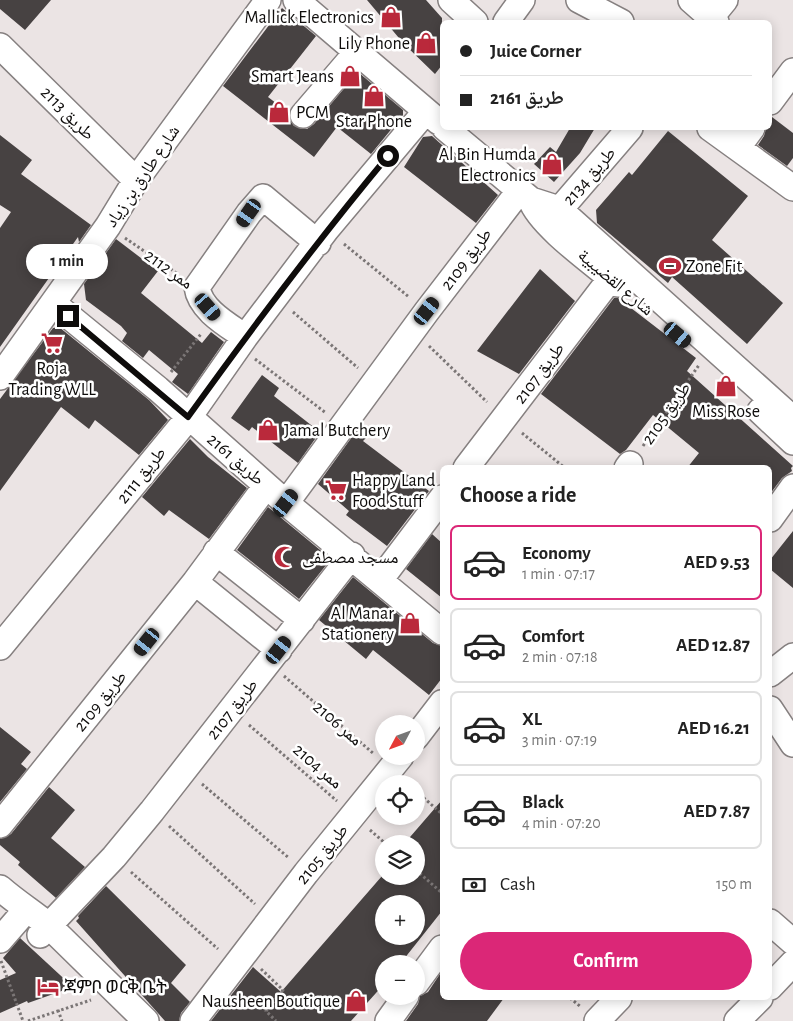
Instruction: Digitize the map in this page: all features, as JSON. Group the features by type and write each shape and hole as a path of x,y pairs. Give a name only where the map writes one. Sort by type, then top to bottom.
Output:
{"street":[{"name":"شارع طارق بن زياد","path":"0,377 108,226 136,180 268,0"},
{"name":"شارع القضيبية","path":"296,0 438,122"},
{"path":"507,20 522,0"},
{"path":"579,0 617,20"},
{"path":"691,0 715,16"},
{"name":"طريق 2113","path":"0,46 136,180"},
{"path":"302,115 357,52"},
{"path":"772,99 786,75"},
{"name":"طريق 2111","path":"0,647 188,417 322,236 438,122"},
{"name":"شارع القضيبية","path":"448,130 526,195 534,208 553,217 793,419"},
{"name":"طريق 2134","path":"553,217 623,130"},
{"path":"718,130 745,137 793,188"},
{"name":"طريق 2109","path":"286,503 376,383 427,311 526,195"},
{"path":"198,287 256,205 322,236"},
{"name":"شارع القضيبية","path":"553,217 611,278 704,358 793,442"},
{"name":"طريق 2107","path":"468,465 611,278"},
{"name":"ممر 2112","path":"198,287 201,299 242,342"},
{"name":"طريق 2161","path":"54,304 158,389 266,486 352,555 440,630"},
{"name":"طريق 2109","path":"0,825 196,582 216,552 266,486"},
{"path":"772,516 793,487"},
{"path":"380,580 440,501"},
{"path":"216,552 302,620"},
{"name":"طريق 2107","path":"44,930 114,857 152,811 352,555"},
{"path":"196,582 274,656"},
{"path":"772,672 793,656"},
{"path":"425,725 440,706"},
{"path":"772,712 793,744"},
{"name":"طريق 2105","path":"193,1021 306,873 394,765"},
{"path":"0,888 26,910 129,1021"},
{"path":"0,940 26,910"},
{"path":"772,924 793,942"},
{"path":"44,930 146,1021"},
{"path":"425,971 440,951"},
{"path":"772,985 793,963"},
{"path":"597,1021 617,1000"},
{"path":"737,1021 758,1000"},
{"path":"388,1021 400,1005"}],"path":[{"name":"ممر 2112","path":"108,226 198,287"},
{"path":"322,236 427,311"},
{"path":"275,297 376,383"},
{"path":"158,389 215,315"},
{"path":"242,342 343,427"},
{"name":"طريق 2105","path":"630,465 704,358"},
{"name":"ممر 2106","path":"274,656 375,745"},
{"name":"ممر 2104","path":"231,710 375,835"},
{"path":"184,769 306,873"},
{"path":"425,799 440,812"},
{"path":"152,811 271,919"},
{"path":"114,857 240,959 283,990 266,1011 276,1021"},
{"path":"425,878 440,891"},
{"path":"0,958 23,1021"},
{"path":"28,1021 104,996"},
{"path":"58,1010 62,1021"}],"building":[{"path":"0,0 51,0 25,30 0,9"},
{"path":"367,0 426,0 442,18 440,20 440,68 435,74 404,44"},
{"path":"282,8 316,36 268,97 289,113 290,120 294,126 307,129 314,124 358,72 403,110 403,115 371,154 337,127 314,157 223,86"},
{"path":"772,117 793,133 793,158 787,166 758,145 766,130 772,130"},
{"path":"569,130 594,130 580,153 554,182 534,164 550,147 556,152"},
{"path":"668,131 748,196 712,240 783,303 747,344 672,277 668,283 597,223 596,210 629,172 632,175"},
{"path":"0,135 32,160 21,174 91,225 79,242 78,237 0,347 0,228 11,212 0,205"},
{"path":"432,136 498,195 476,223 404,167 423,137"},
{"path":"116,239 158,271 141,293 202,343 211,332 224,342 188,394 172,382 178,374 149,350 143,358 122,341 127,333 121,326 86,300 84,284"},
{"path":"540,269 575,301 519,374 477,351"},
{"path":"614,298 618,298 696,358 687,371 793,466 791,468 792,471 782,478 772,491 772,465 689,465 699,453 653,415 626,450 620,454 541,394"},
{"path":"59,327 149,400 168,420 139,455 95,420 89,429 61,407 0,491 0,399 53,328"},
{"path":"262,375 279,388 274,396 320,432 298,463 252,427 249,431 231,418"},
{"path":"357,430 367,437 363,441 429,491 387,546 346,515 349,511 318,484"},
{"path":"190,439 208,457 247,488 209,539 169,510 164,516 142,497"},
{"name":"مسجد مصطفى","path":"268,507 331,559 299,599 237,550"},
{"path":"793,531 793,588 772,571 772,557"},
{"path":"432,534 440,541 440,596 406,569"},
{"path":"353,577 433,643 440,645 440,681 429,695 373,650 366,659 319,620"},
{"path":"0,727 31,752 21,764 27,769 0,802"},
{"path":"49,787 75,810 51,838 85,867 56,898 18,865 20,862 0,845 0,839 11,834"},
{"path":"440,802 440,914 425,932 425,895 375,895 375,945 415,945 407,955 375,955 375,994 351,1021 211,1021 253,967 281,992 375,884 425,885 425,835 412,835 420,825 425,825 425,820"},
{"path":"106,886 186,965 171,983 190,1002 181,1013 179,1021 165,1021 76,921 79,918 78,916"},
{"path":"20,938 73,987 28,1003 27,1001 0,1013 0,980 16,973 3,958"},
{"path":"440,974 440,1000 503,1000 487,1021 406,1021 417,1005 425,1005 425,994"}],"place":[{"name":"Mallick Electronics","path":"391,17"},
{"name":"Lily Phone","path":"426,43"},
{"name":"Smart Jeans","path":"350,76"},
{"name":"Star Phone","path":"374,96"},
{"name":"PCM","path":"279,112"},
{"name":"Al Bin Humda Electronics","path":"552,164"},
{"name":"Zone Fit","path":"670,266"},
{"name":"Roja Trading WLL","path":"52,343"},
{"name":"Miss Rose","path":"726,386"},
{"name":"Jamal Butchery","path":"268,430"},
{"name":"Happy Land Food Stuff","path":"336,490"},
{"name":"مسجد مصطفى","path":"285,557"},
{"name":"Al Manar Stationery","path":"410,623"},
{"name":"ጃምቦ ወርቅ ቤት","path":"48,987"},
{"name":"Nausheen Boutique","path":"356,1001"}],"route":[{"path":"68,316 158,389 188,417 245,337 326,230 388,156"}]}
